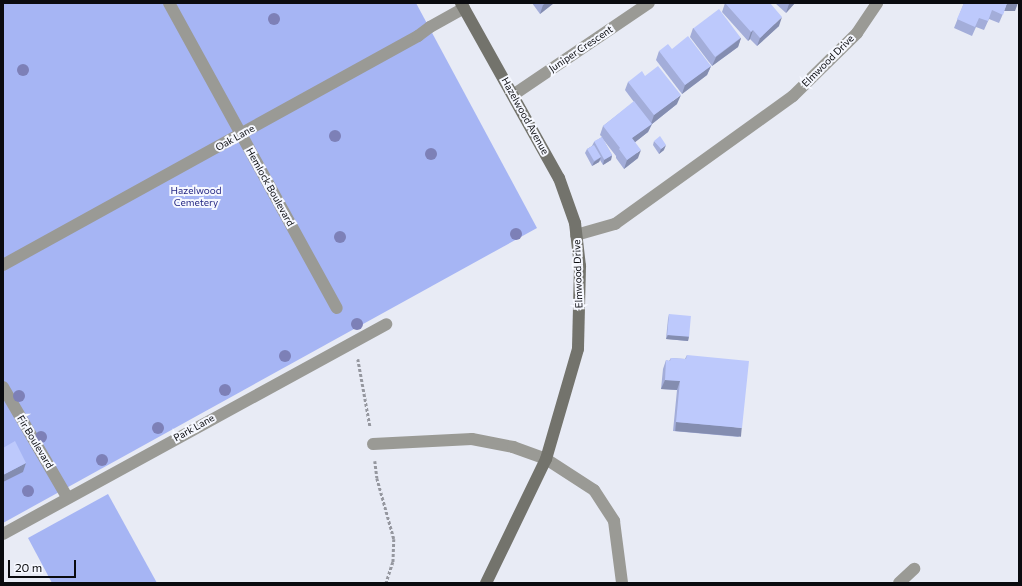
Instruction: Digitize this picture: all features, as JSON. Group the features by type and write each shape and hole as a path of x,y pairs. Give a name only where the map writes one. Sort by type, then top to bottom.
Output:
{"street":[{"name":"Hemlock Boulevard","path":"169,3 337,308"},
{"name":"Juniper Crescent","path":"513,95 649,3"},
{"name":"Elmwood Drive","path":"486,583 546,459 578,349 580,266 576,235 615,224 793,96 857,33 877,3"},
{"name":"Oak Lane","path":"3,265 418,36 463,5"},
{"name":"Hazelwood Avenue","path":"463,5 559,178 575,223 576,235"},
{"name":"Park Lane","path":"3,534 386,324"},
{"name":"Fir Boulevard","path":"3,387 68,498"},
{"path":"373,444 472,440 513,447 546,459 594,490 614,521 622,583"},
{"path":"899,583 914,569"}],"green space":[{"name":"Hazelwood Cemetery","path":"3,3 416,3 537,228 3,523"},
{"path":"108,494 157,583 52,583 28,538"}],"building":[{"path":"725,3 770,3 782,17 760,38 753,30 751,32"},
{"path":"964,3 1007,3 1003,15 992,10 988,21 979,18 975,27 957,19"},
{"path":"719,9 741,38 715,57 693,28"},
{"path":"688,36 711,66 685,85 659,51 668,44 672,49"},
{"path":"658,66 681,95 654,115 628,82 642,71 645,76"},
{"path":"634,101 652,124 632,138 641,150 627,160 619,149 620,148 603,126"},
{"path":"660,136 666,145 661,149 654,141"},
{"path":"602,137 612,155 604,160 594,141"},
{"path":"594,145 601,157 594,161 587,149"},
{"path":"669,314 691,316 689,337 667,335"},
{"path":"687,355 749,361 742,428 676,422 680,381 665,380 666,360 670,361 671,358 686,359"},
{"path":"15,441 26,463 3,475 3,448"}]}
